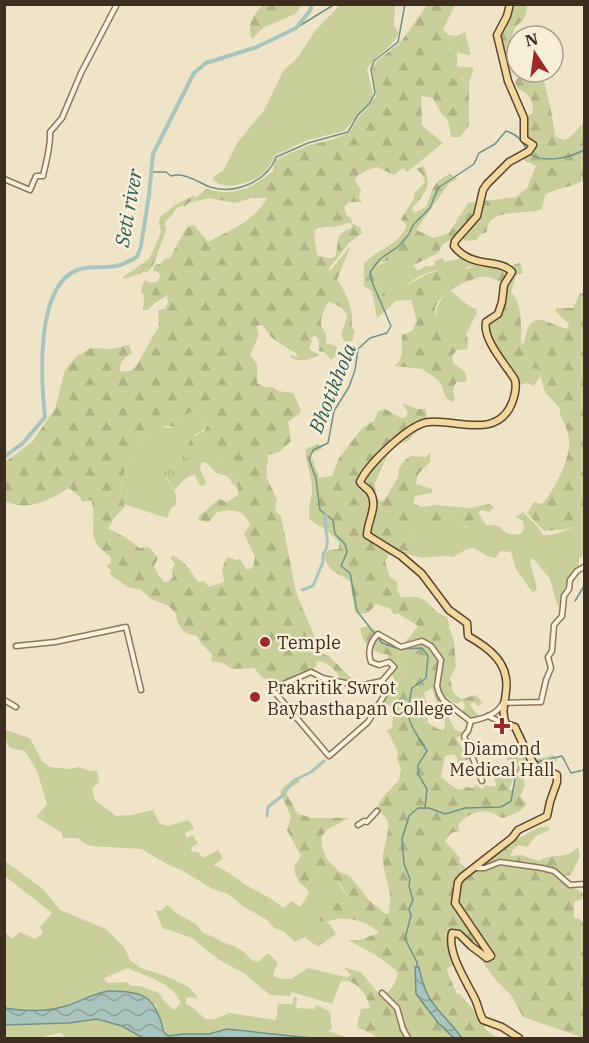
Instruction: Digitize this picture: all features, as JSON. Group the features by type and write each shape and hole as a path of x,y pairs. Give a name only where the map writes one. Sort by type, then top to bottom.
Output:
{"main road":[{"path":"510,4 507,16 497,35 508,81 524,118 524,139 533,145 509,162 485,186 477,216 454,243 456,250 473,261 504,267 512,272 504,285 502,305 498,314 486,322 485,328 488,338 516,383 516,391 511,406 499,419 487,424 472,426 451,421 421,424 391,444 360,482 369,491 373,501 373,512 367,535 401,556 422,573 449,610 465,622 468,636 489,650 507,674 503,703 506,724 516,728 519,740 536,768 543,774 553,772 557,775 547,816 518,830 512,838 458,882 455,903 492,957 488,958 456,932 452,933 454,954 464,981 475,999 483,1020 519,1038"}],"street":[{"path":"4,179 30,190 36,176 43,176 47,149 51,141 50,132 62,118 81,73 117,4"},
{"path":"471,721 497,712 503,703 541,702 551,666 548,657 552,651 554,625 562,616 564,596 569,589 570,580 577,571 585,567"},
{"path":"16,646 49,643 126,627 141,690"},
{"path":"382,681 385,694 369,720 329,756 272,689 311,672 323,678 359,686 382,681 394,667 390,662 379,665 371,662 370,646 376,635 401,647 422,641 431,646 441,660 437,686 441,697 471,721"},
{"path":"4,700 16,707"},
{"path":"487,716 506,724"},
{"path":"471,721 464,736 482,781"},
{"path":"358,825 364,821 367,822 377,811"},
{"path":"473,868 485,868 500,862 512,862 542,867 554,872 570,885 585,884"},
{"path":"382,993 393,1001 408,1038"}],"green space":[{"path":"263,5 302,5 295,14 263,28 252,39 250,29 252,20"},
{"path":"340,5 395,5 394,25 399,33 367,69 373,94 371,101 344,131 308,140 275,155 268,168 257,178 227,186 217,183 213,179 214,176 223,171 237,143 265,109 283,71 298,57 315,31"},
{"path":"427,5 455,5 443,30 449,35 450,53 444,68 453,79 461,75 464,82 469,83 469,125 460,137 451,137 448,120 442,115 433,98 421,96 422,125 443,143 407,172 403,168 394,175 377,167 357,176 355,180 361,190 359,198 362,202 349,202 344,207 346,214 352,220 351,223 360,227 362,233 349,243 328,270 330,271 351,245 337,280 346,295 352,313 355,332 352,341 345,342 341,335 347,317 345,311 328,302 321,318 321,326 326,333 326,343 336,346 339,351 331,360 324,352 319,351 319,341 314,336 311,338 309,349 319,355 304,360 293,359 290,357 292,355 298,357 296,353 271,337 262,325 256,326 259,335 250,355 257,364 257,383 278,391 293,393 301,410 288,422 291,441 279,452 268,455 266,477 277,499 275,511 281,516 296,592 321,653 329,656 356,683 344,682 331,667 319,661 315,662 317,665 311,670 277,684 268,682 254,668 232,669 223,663 211,661 212,654 197,636 186,633 181,628 176,614 169,606 151,599 141,590 127,587 110,574 111,570 106,566 111,563 111,558 100,548 95,539 91,500 82,502 80,497 69,488 32,505 5,503 4,463 32,442 55,409 65,370 76,357 91,348 112,349 129,345 132,354 123,361 120,371 130,371 136,366 159,327 158,310 165,309 168,303 167,295 148,310 143,310 142,285 145,280 151,283 157,282 161,276 158,272 153,271 155,265 160,264 166,258 169,259 187,227 194,225 208,242 249,219 267,198 252,198 235,203 209,198 190,203 206,189 234,192 250,187 273,171 275,160 309,145 349,133 376,97 372,69 377,61 400,43","holes":["347,223 351,223 352,227 339,236 335,257 317,255 314,234 316,229","194,411 204,415 208,424 204,431 191,438 188,446 198,450 216,452 221,467 232,474 238,487 238,495 227,502 219,499 198,517 199,520 209,522 217,512 237,511 241,513 250,525 244,534 255,557 253,567 247,570 240,559 227,557 222,569 224,582 209,587 204,581 198,582 184,563 172,555 171,559 175,564 172,570 173,577 168,582 164,582 154,566 158,558 149,547 139,548 108,529 114,518 125,507 120,490 127,463 136,451 141,433 155,432 164,426 180,427 181,424 177,418"]},
{"path":"511,5 527,5 525,16 518,24 505,24 505,60 500,44 502,30"},
{"path":"465,32 471,55 457,53 457,66 474,68 469,83 464,82 463,77 453,80 444,68 450,53 449,35 456,36"},
{"path":"516,84 545,84 555,136 563,140 569,138 584,122 584,180 545,195 542,209 509,213 493,218 487,232 481,234 476,240 466,241 458,236 443,244 438,253 404,270 393,260 381,262 373,270 376,281 392,305 377,318 372,291 364,286 364,263 393,243 407,226 401,219 414,199 414,194 425,182 422,174 416,169 423,166 428,184 424,194 412,209 414,213 426,207 439,180 450,174 457,179 449,183 416,230 434,238 449,233 468,203 516,197 527,188 536,166 518,157 531,151 526,138 526,118 533,112 529,97 517,88"},
{"path":"193,196 196,197 185,206 178,207 166,221 165,227 167,228 153,266 146,273 125,279 123,277 149,259 161,233 160,217 175,205"},
{"path":"398,255 404,270 413,265 418,271 427,265 428,267 435,265 435,261 443,258 444,262 460,257 475,263 465,268 436,271 419,276 392,299 395,301 392,305 376,281 373,270"},
{"path":"475,263 498,269 520,263 523,273 516,275 511,293 518,302 521,343 523,344 529,326 538,320 568,328 569,324 555,308 573,308 580,293 584,293 584,525 544,531 527,513 534,502 542,504 552,490 566,461 569,442 560,408 545,392 538,369 529,368 528,362 523,358 506,365 487,331 487,324 499,317 503,283 486,277 474,279 448,292 437,304 436,317 447,327 466,333 468,342 467,349 457,350 452,356 453,363 465,372 467,379 465,382 455,384 453,390 455,399 452,402 445,395 439,381 423,369 394,366 400,360 402,335 412,331 417,321 411,300 395,301 391,295 428,274 446,269 469,269"},
{"path":"450,290 470,307 476,309 477,313 466,334 448,328 438,320 436,315 438,304"},
{"path":"523,358 538,369 540,376 534,386 528,383 519,385 506,365"},
{"path":"402,403 418,409 426,409 427,420 416,425 417,432 408,441 395,445 388,454 375,483 376,500 384,501 398,477 399,468 406,459 411,456 426,457 431,452 430,462 418,474 416,484 432,489 432,493 415,496 413,503 422,507 436,505 470,508 489,504 494,507 489,512 482,510 478,512 486,525 484,530 474,532 461,522 449,518 414,528 410,540 411,543 415,543 414,549 388,556 385,561 390,577 397,582 401,597 419,598 447,617 448,627 454,640 456,667 450,678 453,692 461,699 476,695 483,703 478,706 474,702 470,704 481,717 474,719 469,715 467,718 462,713 465,706 462,701 457,704 446,697 439,707 432,688 424,693 428,723 443,730 445,727 444,714 447,715 455,730 465,733 456,738 466,754 471,754 472,758 464,761 463,768 458,765 454,754 445,756 441,777 455,788 462,790 465,787 473,788 476,785 482,789 486,785 495,787 494,779 507,775 503,766 506,763 515,763 514,760 507,760 506,757 523,748 529,753 511,783 509,789 513,791 517,778 529,765 553,755 557,758 557,761 535,767 523,777 525,785 520,796 526,803 520,811 504,818 485,811 475,813 458,825 460,831 451,833 445,841 460,858 459,862 466,868 476,864 475,860 489,855 508,837 517,839 543,827 549,827 549,830 536,836 527,847 519,845 512,851 511,856 522,855 539,861 572,852 578,847 580,856 571,875 558,877 584,895 582,899 574,902 574,918 580,919 584,925 584,1038 523,1017 511,995 494,978 459,930 451,931 456,964 447,971 457,994 460,994 486,1025 485,1029 498,1038 462,1038 432,1004 423,986 419,967 415,967 415,988 454,1038 376,1038 357,1025 361,1009 370,1008 364,993 351,982 341,981 351,975 343,967 361,972 378,993 383,995 395,983 398,973 394,968 348,940 359,940 379,933 371,926 354,920 337,919 322,922 315,916 332,900 342,904 349,900 343,889 337,881 329,879 323,872 313,877 305,887 296,875 294,866 301,856 287,830 291,817 280,792 297,777 300,782 285,791 298,814 313,818 349,818 328,829 322,836 322,848 328,861 340,872 350,876 368,899 385,914 389,913 389,891 383,861 388,823 377,808 382,798 399,780 401,769 397,759 398,752 387,730 392,728 394,707 382,702 387,693 394,692 393,686 422,656 418,654 393,662 388,661 389,655 378,652 366,644 360,628 367,626 403,645 418,626 399,614 393,614 391,609 376,604 368,613 355,613 350,581 333,571 325,560 324,554 329,550 339,549 339,542 325,529 310,520 312,486 306,449 317,444 323,448 311,454 319,478 332,476 339,458 363,427 374,421 378,411 385,409 401,418 406,417 408,413"},
{"path":"194,411 204,416 208,422 204,429 194,435 198,450 216,452 221,467 232,474 239,491 227,476 216,473 206,462 201,463 200,469 206,482 204,486 200,485 187,456 172,450 166,479 174,491 176,505 171,508 167,518 124,504 120,494 121,487 127,463 136,451 141,433 181,424 177,418"},
{"path":"172,449 189,458 197,475 187,477 175,490 161,468 164,452"},
{"path":"523,512 543,535 584,525 584,555 579,558 579,568 568,581 562,608 557,604 550,579 533,558 530,561 537,588 532,592 516,569 511,552 501,551 495,558 474,548 467,549 453,557 422,558 402,553 412,549 410,540 414,528 449,518 461,522 467,528 483,530 486,525 499,526 509,534 522,533 523,521 515,517"},
{"path":"418,654 422,656 420,661 406,670 396,685 391,672 393,662"},
{"path":"5,730 30,738 42,761 50,767 70,769 79,767 97,771 99,782 92,789 95,800 116,816 153,810 160,824 168,826 189,820 194,829 185,833 187,838 193,835 198,844 191,847 192,852 198,852 203,858 218,850 223,858 214,865 283,908 292,901 300,907 309,893 305,887 313,877 323,872 333,878 349,900 342,904 332,900 322,922 328,922 336,934 318,947 305,937 295,942 283,931 274,928 267,920 228,894 213,889 141,849 91,846 78,838 63,838 61,832 36,817 47,804 37,771 25,751 10,748 5,739"},
{"path":"5,861 43,889 60,910 106,929 124,947 130,960 141,968 189,987 198,998 186,999 186,1004 205,1019 215,1019 229,1013 276,1020 278,1004 292,1004 294,997 297,998 296,1008 314,1009 317,1005 330,1012 332,1029 328,1031 349,1038 311,1038 227,1029 209,1034 169,1036 163,1031 156,1005 108,991 61,1008 37,1010 5,1008 4,931 12,939 20,932 35,939 43,933 40,927 52,913 5,876","holes":["128,968 166,986 172,990 181,1003 174,1010 159,993 140,986 131,986 126,982 107,983 104,978"]},
{"path":"167,905 196,924 203,933 234,946 252,960 258,962 268,953 278,963 273,974 276,978 291,979 308,968 346,977 341,981 332,1004 292,992 290,996 270,995 245,974 218,959 192,938 163,928 155,910 161,911"},
{"path":"97,1019 122,1026 143,1038 67,1038 60,1033 36,1038 5,1038 5,1025 69,1023"}],"water":[{"path":"415,967 419,967 430,999 462,1038 454,1038 439,1024 416,994"},
{"path":"108,991 136,993 149,1000 158,1014 164,1032 169,1036 209,1034 227,1029 311,1038 143,1038 122,1026 97,1019 69,1023 5,1025 5,1008 56,1009"}],"waterway":[{"name":"Seti river","path":"4,457 23,443 45,417 42,382 43,340 46,319 60,284 77,270 110,267 137,257 141,246 149,195 153,154 194,73 206,63 257,47 296,28 310,11 312,4"},
{"path":"296,28 335,4"},
{"path":"151,172 186,176 220,189 240,187 266,173 276,157 308,143 348,132 375,93 371,69 374,61 398,42 405,4"},
{"name":"Bhotikhola","path":"425,808 427,789 418,774 418,765 427,751 410,722 409,709 412,688 426,678 428,656 422,648 399,649 382,643 357,611 350,573 341,566 347,552 345,544 335,534 333,520 320,510 316,479 309,459 313,450 328,443 334,411 349,387 355,370 358,349 370,338 387,333 391,326 370,272 380,259 399,246 409,234 413,225 430,208 438,188 474,164 479,153 495,144 506,131 518,137 526,149"},
{"name":"Bhotikhola","path":"529,153 541,158 556,159 584,150"},
{"path":"302,590 313,586 323,562 323,554 327,545 326,515"},
{"path":"575,601 584,586"},
{"path":"537,762 562,756 571,773 584,770"},
{"path":"267,816 268,807 283,795 293,781 311,772 324,761"},
{"path":"417,967 417,962 405,939 411,915 409,909 413,900 409,886 410,879 404,864 402,839 409,816 418,808 429,808 445,814 465,808 501,807 511,801 515,779 533,764"}],"place":[{"name":"Temple","path":"265,642"},
{"name":"Prakritik Swrot Baybasthapan College","path":"255,697"},
{"name":"Diamond Medical Hall","path":"502,726"}]}
